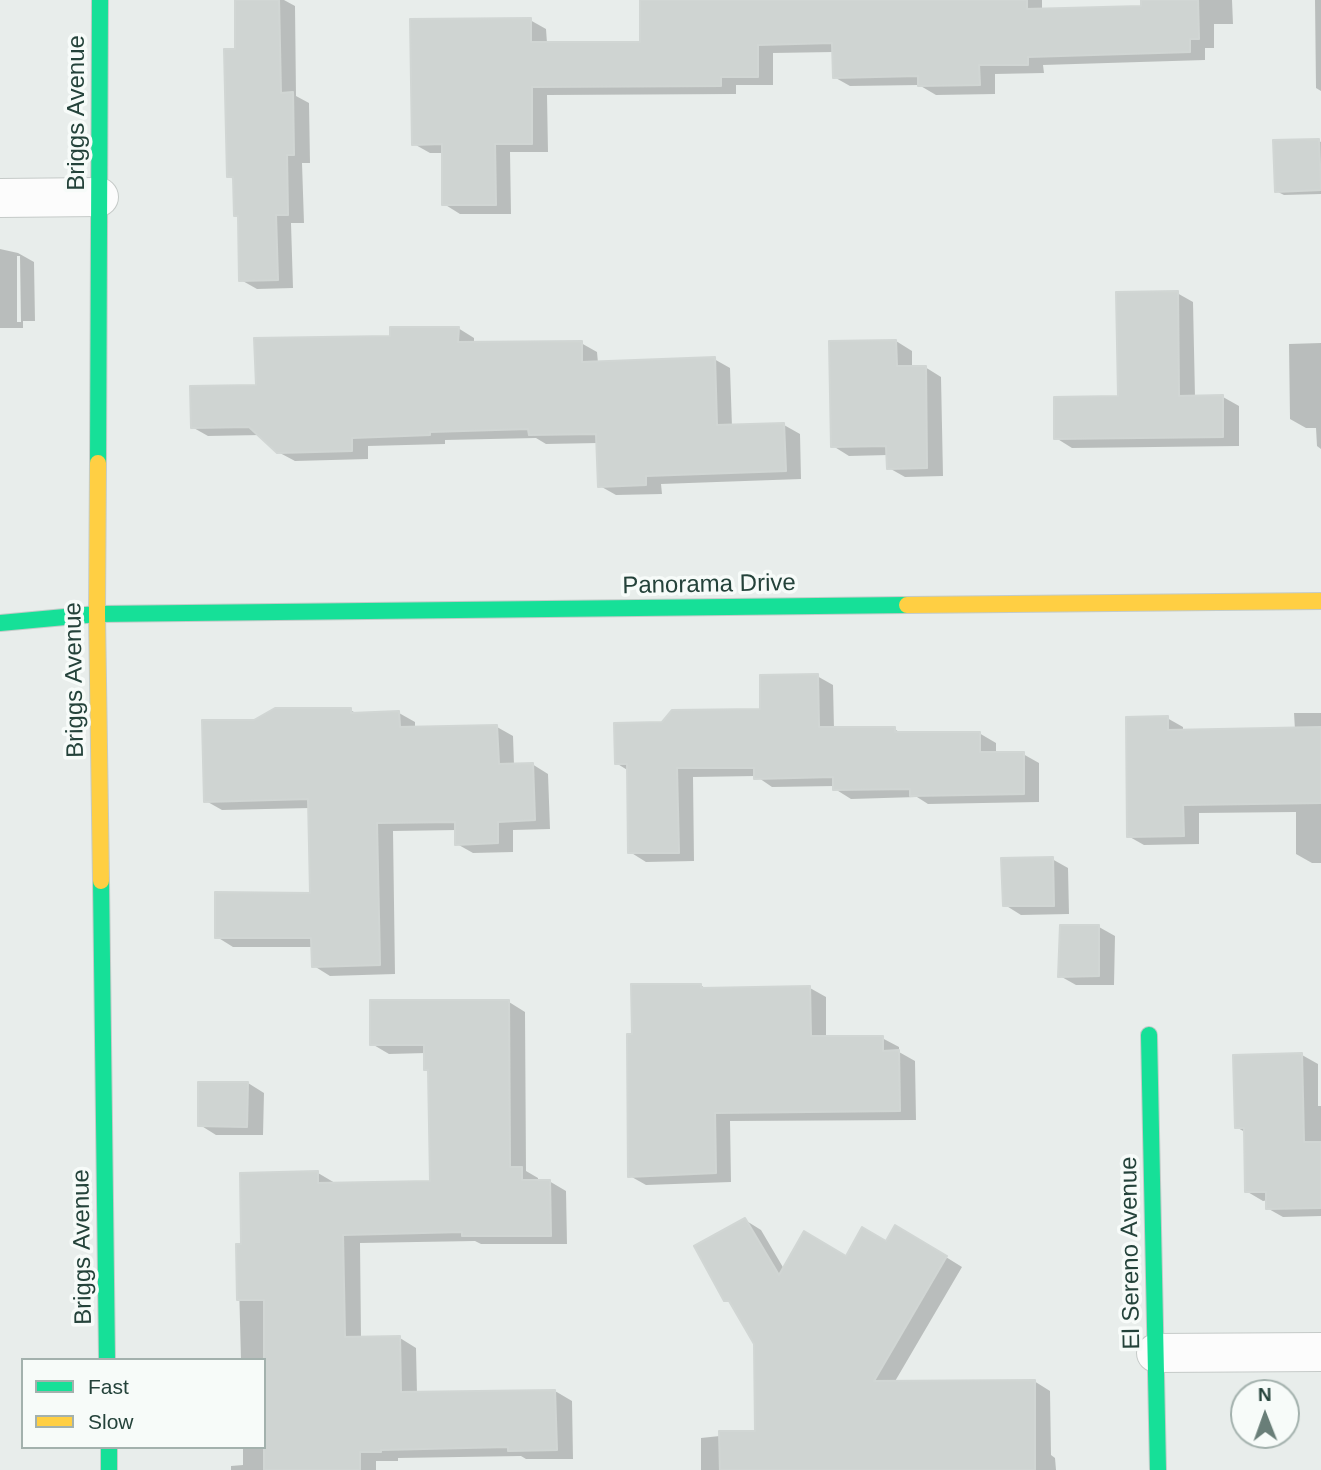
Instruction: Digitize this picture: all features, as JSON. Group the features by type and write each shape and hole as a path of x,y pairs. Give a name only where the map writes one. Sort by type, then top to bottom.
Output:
{"street":[{"name":"Briggs Avenue","path":"100,0 97,614 107,1358"},
{"path":"0,198 99,197"},
{"name":"Panorama Drive","path":"0,623 97,614 1321,601"},
{"name":"El Sereno Avenue","path":"1149,1035 1158,1470"},
{"path":"1156,1353 1321,1352"},
{"path":"109,1449 109,1470"}],"building":[{"path":"235,0 279,0 281,93 293,92 294,155 287,155 288,215 276,215 278,280 239,281 238,216 234,216 233,177 227,177 224,49 235,49"},
{"path":"640,0 1027,0 1027,9 1141,6 1141,0 1198,0 1199,39 1190,39 1190,52 1028,57 1028,65 979,65 980,85 918,86 918,76 833,78 832,43 758,45 758,77 721,77 721,86 532,87 532,144 495,144 496,205 442,205 442,144 412,145 410,19 531,18 531,42 640,42"},
{"path":"1319,139 1321,190 1275,192 1273,140"},
{"path":"1178,291 1179,396 1223,395 1223,437 1054,439 1054,397 1118,396 1116,292"},
{"path":"390,327 459,327 458,342 582,341 582,362 715,357 717,425 784,423 786,471 646,476 646,485 598,487 596,434 529,435 528,429 430,432 430,435 352,438 352,451 277,453 249,427 191,428 190,386 256,385 254,338 390,336"},
{"path":"896,340 897,366 926,366 927,468 887,469 886,446 831,447 829,341"},
{"path":"818,674 819,727 895,727 895,732 980,732 980,752 1024,752 1024,794 910,796 910,789 833,790 833,777 754,779 754,768 677,768 679,853 628,853 627,764 615,764 614,723 662,722 672,710 760,709 760,675"},
{"path":"275,708 351,708 351,713 399,711 400,727 497,725 499,764 533,763 535,820 498,822 498,843 455,845 455,822 377,823 380,965 312,967 311,938 215,938 215,892 310,893 308,799 204,802 202,720 254,720"},
{"path":"1168,716 1168,730 1321,727 1321,803 1183,805 1184,836 1127,837 1126,717"},
{"path":"1053,857 1054,906 1003,906 1001,858"},
{"path":"1060,925 1099,925 1099,976 1058,977"},
{"path":"631,984 701,984 701,988 810,986 811,1036 883,1036 883,1051 899,1050 900,1111 715,1113 716,1173 628,1177 627,1034 632,1034"},
{"path":"370,1000 509,1000 510,1167 522,1167 522,1180 550,1180 551,1236 462,1236 462,1232 343,1235 345,1337 400,1336 401,1392 555,1390 557,1450 508,1451 508,1447 381,1450 360,1452 360,1470 264,1470 264,1300 237,1300 236,1244 241,1244 240,1173 318,1171 318,1183 430,1181 428,1070 424,1070 424,1045 370,1045"},
{"path":"1302,1053 1304,1142 1321,1142 1321,1208 1266,1209 1266,1192 1245,1192 1244,1128 1235,1128 1233,1055"},
{"path":"198,1082 248,1082 247,1127 198,1126"},
{"path":"745,1218 779,1275 804,1231 846,1256 862,1227 886,1241 895,1225 947,1256 874,1381 1035,1380 1035,1470 720,1470 719,1431 755,1431 754,1344 729,1301 724,1301 694,1246"}],"traffic: fast":[{"path":"98,463 100,0"},
{"path":"0,623 97,614 907,605"},
{"path":"101,881 107,1358"},
{"path":"1149,1035 1158,1470"},
{"path":"109,1449 109,1470"}],"traffic: slow":[{"path":"98,463 101,881"},
{"path":"907,605 1321,601"}]}
